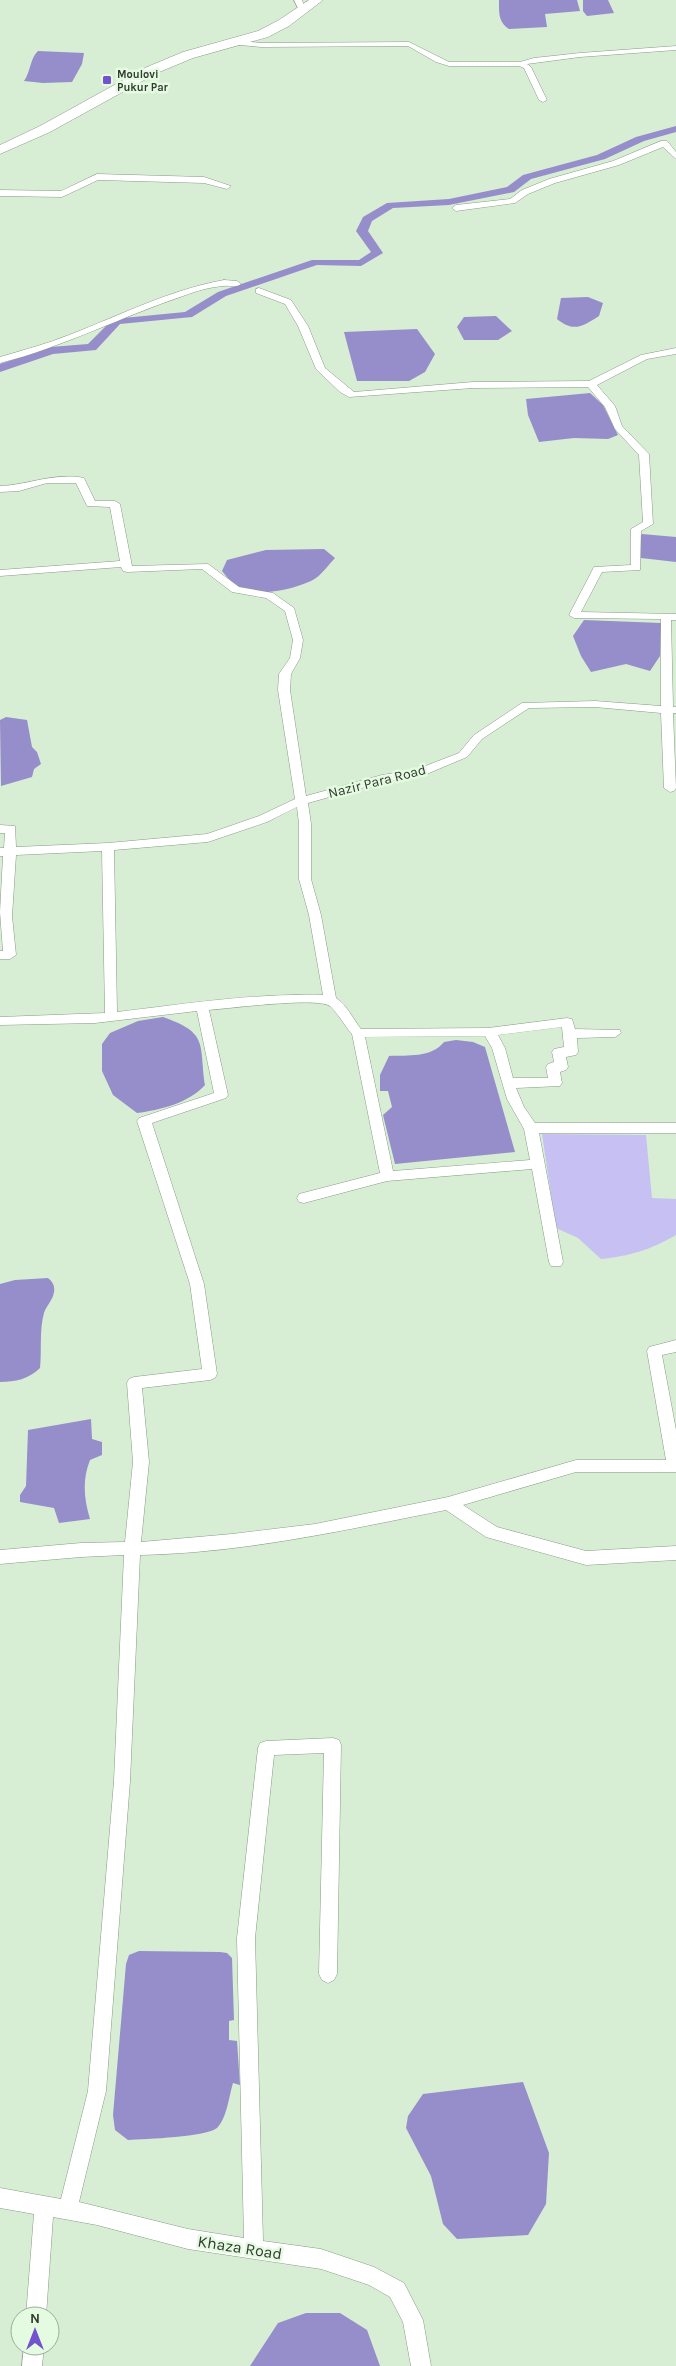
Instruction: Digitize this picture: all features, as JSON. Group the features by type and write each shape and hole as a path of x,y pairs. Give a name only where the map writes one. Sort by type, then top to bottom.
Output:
{"highway":[{"path":"0,142 34,127 150,61 251,33 285,16 302,4 317,0"},
{"path":"0,150 45,129 152,70 188,55 263,34 302,4"}],"street":[{"path":"232,42 261,45 409,44 422,47 443,63 449,64 520,64 534,60 580,55 675,50"},
{"path":"520,64 528,67 543,100"},
{"path":"456,208 512,201 524,192 552,181 616,163 676,139"},
{"path":"664,143 676,157"},
{"path":"0,193 62,194 97,177 204,180 227,186"},
{"path":"0,360 72,338 115,318 212,284 230,281 237,284"},
{"path":"259,291 288,302 303,326 321,369 343,390 352,394 473,385 591,384 644,357 676,351"},
{"path":"591,384 610,406 618,427 644,454 648,524 636,529 636,568 598,570 574,615 671,616 672,710 670,788"},
{"path":"0,489 19,488 47,480 80,480 91,504 115,504 127,569 204,566 236,590 269,595 290,610 298,640 295,658 285,674 284,690 305,824 305,879 315,915 330,1000"},
{"path":"0,574 126,564"},
{"name":"Nazir Para Road","path":"4,852 108,847 208,838 263,819 300,801 382,779 418,773 463,755 478,737 526,705 595,704 672,710"},
{"path":"0,829 10,829 4,852 3,916 10,955 0,955"},
{"path":"108,847 111,1016"},
{"path":"0,1021 95,1019 202,1006 300,999 330,1000 338,1005 345,1018 358,1033 387,1176"},
{"path":"68,2210 97,2091 122,1781 132,1549 140,1462 134,1383 210,1374 197,1284 144,1120 221,1095 202,1006"},
{"path":"358,1033 488,1032 567,1022 571,1052 559,1052 561,1067 553,1067 555,1083 509,1084"},
{"path":"488,1032 496,1039 509,1084 523,1119 531,1128 556,1262"},
{"path":"570,1034 615,1033"},
{"path":"531,1128 676,1128"},
{"path":"304,1198 387,1176 538,1164"},
{"path":"0,1557 232,1541 315,1530 448,1503 576,1466 675,1466 654,1351 676,1346"},
{"path":"448,1503 492,1532 586,1558 676,1552"},
{"path":"254,2249 246,1938 266,1748 333,1745 328,1974"},
{"name":"Khaza Road","path":"0,2198 68,2210 188,2239 321,2259 374,2277 397,2290 412,2320 421,2366"},
{"path":"37,2306 44,2206"}],"shaded area":[{"path":"499,0 577,0 580,11 545,14 547,27 509,29 501,20"},
{"path":"583,0 608,0 614,13 587,16 583,11"},
{"path":"38,51 84,53 82,64 72,82 43,83 24,81 33,57"},
{"path":"588,297 603,303 599,316 588,323 574,327 568,326 557,319 561,298"},
{"path":"496,316 512,331 498,340 464,340 457,327 464,317"},
{"path":"417,329 435,354 425,372 409,381 357,381 344,332"},
{"path":"590,393 603,405 618,435 608,439 574,438 539,442 528,415 526,399"},
{"path":"642,534 676,537 676,562 641,558 639,537"},
{"path":"324,549 335,558 321,574 309,582 282,590 253,592 241,590 222,571 227,560 266,550"},
{"path":"584,620 661,623 660,656 650,671 626,664 591,672 581,656 573,636"},
{"path":"6,717 27,720 32,747 37,752 41,764 34,769 32,777 1,786 0,720"},
{"path":"163,1017 178,1023 195,1035 201,1050 205,1085 191,1097 174,1105 137,1113 113,1095 102,1071 102,1044 110,1033 138,1021"},
{"path":"456,1040 473,1042 485,1047 515,1152 395,1164 383,1115 392,1107 388,1091 380,1091 380,1075 389,1056 426,1053 433,1051 444,1042"},
{"path":"542,1134 646,1135 652,1198 676,1199 676,1235 640,1252 601,1259 578,1238 556,1228"},
{"path":"48,1278 53,1284 54,1290 42,1320 40,1368 22,1379 0,1382 0,1284 15,1280"},
{"path":"91,1419 92,1439 102,1442 102,1455 90,1460 87,1467 85,1497 90,1519 59,1523 54,1508 20,1502 20,1495 26,1486 28,1430"},
{"path":"139,1951 220,1952 227,1953 232,1958 234,2020 229,2021 229,2040 237,2041 240,2085 233,2083 223,2119 217,2128 211,2131 175,2137 128,2140 115,2130 113,2115 126,1964 129,1955"},
{"path":"523,2082 549,2153 546,2204 528,2235 457,2239 443,2224 431,2176 406,2128 408,2116 423,2094"},
{"path":"306,2313 340,2313 367,2330 380,2366 250,2366 278,2323"}],"waterway":[{"path":"0,368 51,351 92,347 117,321 188,315 222,294 316,262 361,263 377,253 362,231 367,219 391,205 449,202 510,190 527,177 601,157 640,139 676,129"}],"place":[{"name":"Moulovi Pukur Par","path":"107,80"}]}
